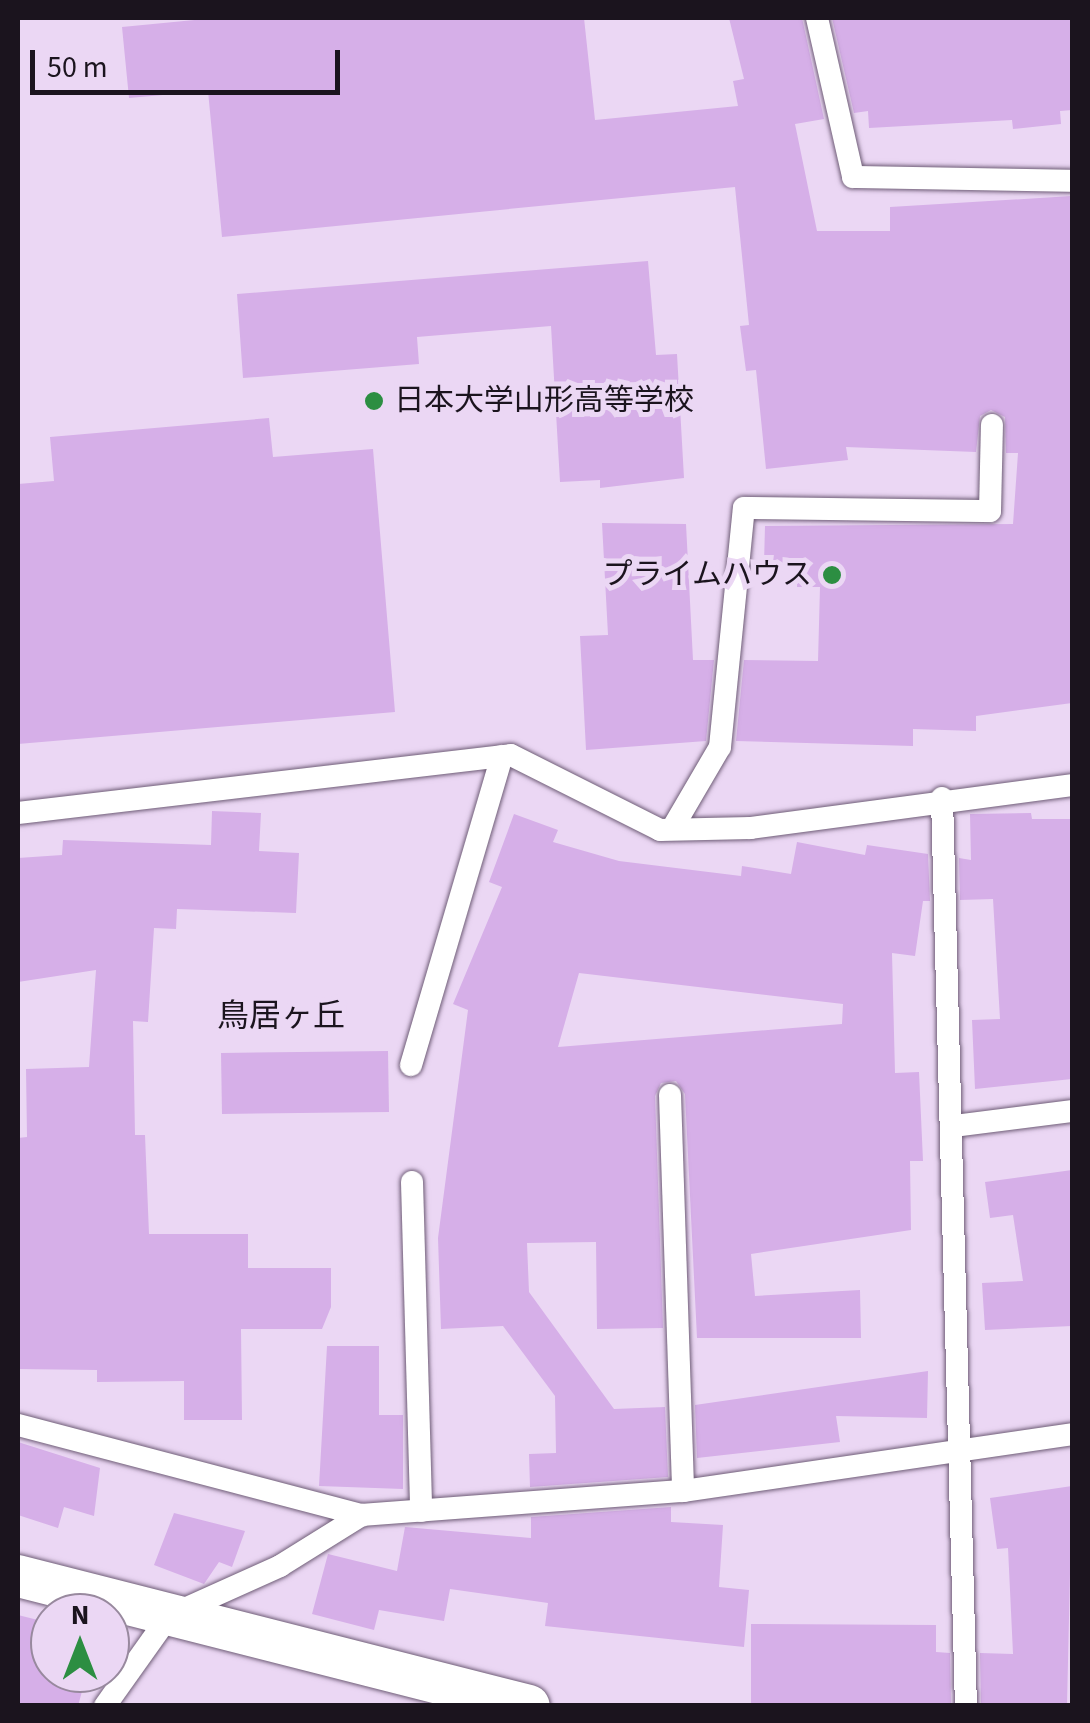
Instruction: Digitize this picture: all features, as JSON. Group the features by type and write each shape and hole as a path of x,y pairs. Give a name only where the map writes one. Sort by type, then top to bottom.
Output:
{"street":[{"path":"18,1576 529,1706"}],"lane":[{"path":"817,18 853,177 1072,181"},
{"path":"672,829 720,746 744,508 990,511 992,425"},
{"path":"411,1065 502,756"},
{"path":"18,813 502,756 660,830 751,828 942,798 1072,785"},
{"path":"942,798 954,1126 966,1706"},
{"path":"670,1096 683,1491"},
{"path":"954,1126 1072,1110"},
{"path":"412,1182 420,1510"},
{"path":"18,1425 362,1516 683,1491 1072,1434"},
{"path":"105,1706 169,1616 280,1566 362,1516"}],"building":[{"path":"215,18 584,18 595,120 738,106 733,81 744,79 729,18 802,18 824,119 795,124 817,231 890,231 890,207 1072,196 1072,703 976,716 976,731 913,729 913,746 736,741 744,660 818,661 820,587 797,587 798,563 764,563 765,526 1013,524 1018,453 1006,453 1005,417 991,410 980,416 976,452 846,447 848,460 766,469 756,370 746,371 740,326 749,325 735,187 222,237 208,91 129,98 122,27"},
{"path":"832,18 1072,18 1072,110 1060,111 1061,124 1013,129 1012,120 869,128 868,111 854,113"},
{"path":"648,261 656,355 677,354 684,478 600,488 600,480 560,482 551,326 417,337 419,364 243,378 237,294"},
{"path":"269,418 273,457 373,449 395,712 18,744 18,484 54,481 50,437"},
{"path":"602,523 686,524 693,660 714,660 706,741 586,750 580,636 608,635"},
{"path":"212,811 261,813 259,851 299,853 296,913 177,909 176,929 154,928 148,1022 133,1021 135,1135 145,1135 149,1234 248,1234 248,1268 331,1268 331,1307 322,1329 241,1329 242,1420 184,1420 184,1381 97,1382 97,1370 18,1369 18,1138 27,1137 26,1069 89,1067 96,970 18,982 18,858 62,855 63,840 211,845"},
{"path":"1031,813 1032,819 1072,819 1072,1079 975,1089 972,1020 1000,1019 993,899 960,900 959,858 971,860 970,814"},
{"path":"514,814 558,830 553,842 619,861 741,876 742,866 791,874 797,842 865,855 867,845 928,854 930,901 923,901 915,956 892,953 895,1073 919,1072 923,1161 910,1161 911,1230 751,1254 755,1296 860,1290 861,1338 697,1338 685,1094 676,1081 661,1083 655,1096 663,1328 597,1329 596,1242 527,1243 529,1292 614,1409 665,1407 668,1477 530,1487 529,1454 556,1453 555,1396 503,1326 441,1329 438,1238 468,1010 453,1004 502,887 489,882","holes":["579,973 843,1004 842,1024 558,1047"]},
{"path":"388,1051 389,1112 222,1114 221,1053"},
{"path":"1072,1170 1072,1326 985,1330 982,1283 1023,1281 1013,1215 990,1218 985,1182"},
{"path":"327,1346 379,1346 379,1415 403,1415 403,1489 319,1486"},
{"path":"928,1371 927,1418 836,1416 840,1442 697,1458 695,1405"},
{"path":"18,1442 100,1468 94,1516 64,1507 58,1528 18,1515"},
{"path":"1072,1486 1067,1706 981,1706 980,1653 1013,1654 1008,1548 997,1549 990,1498"},
{"path":"671,1507 671,1522 723,1525 719,1587 749,1590 744,1647 545,1626 548,1603 450,1589 444,1621 379,1610 374,1630 312,1614 328,1554 397,1571 405,1527 531,1538 531,1517"},
{"path":"174,1513 245,1531 232,1567 219,1562 204,1584 154,1565"},
{"path":"18,1615 30,1618 30,1693 82,1693 78,1706 18,1706"},
{"path":"751,1624 936,1625 936,1652 950,1653 951,1706 751,1704"}],"place":[{"name":"日本大学山形高等学校","path":"374,401"},
{"name":"プライムハウス","path":"832,575"}],"district":[{"name":"鳥居ヶ丘","path":"281,1016"}]}
